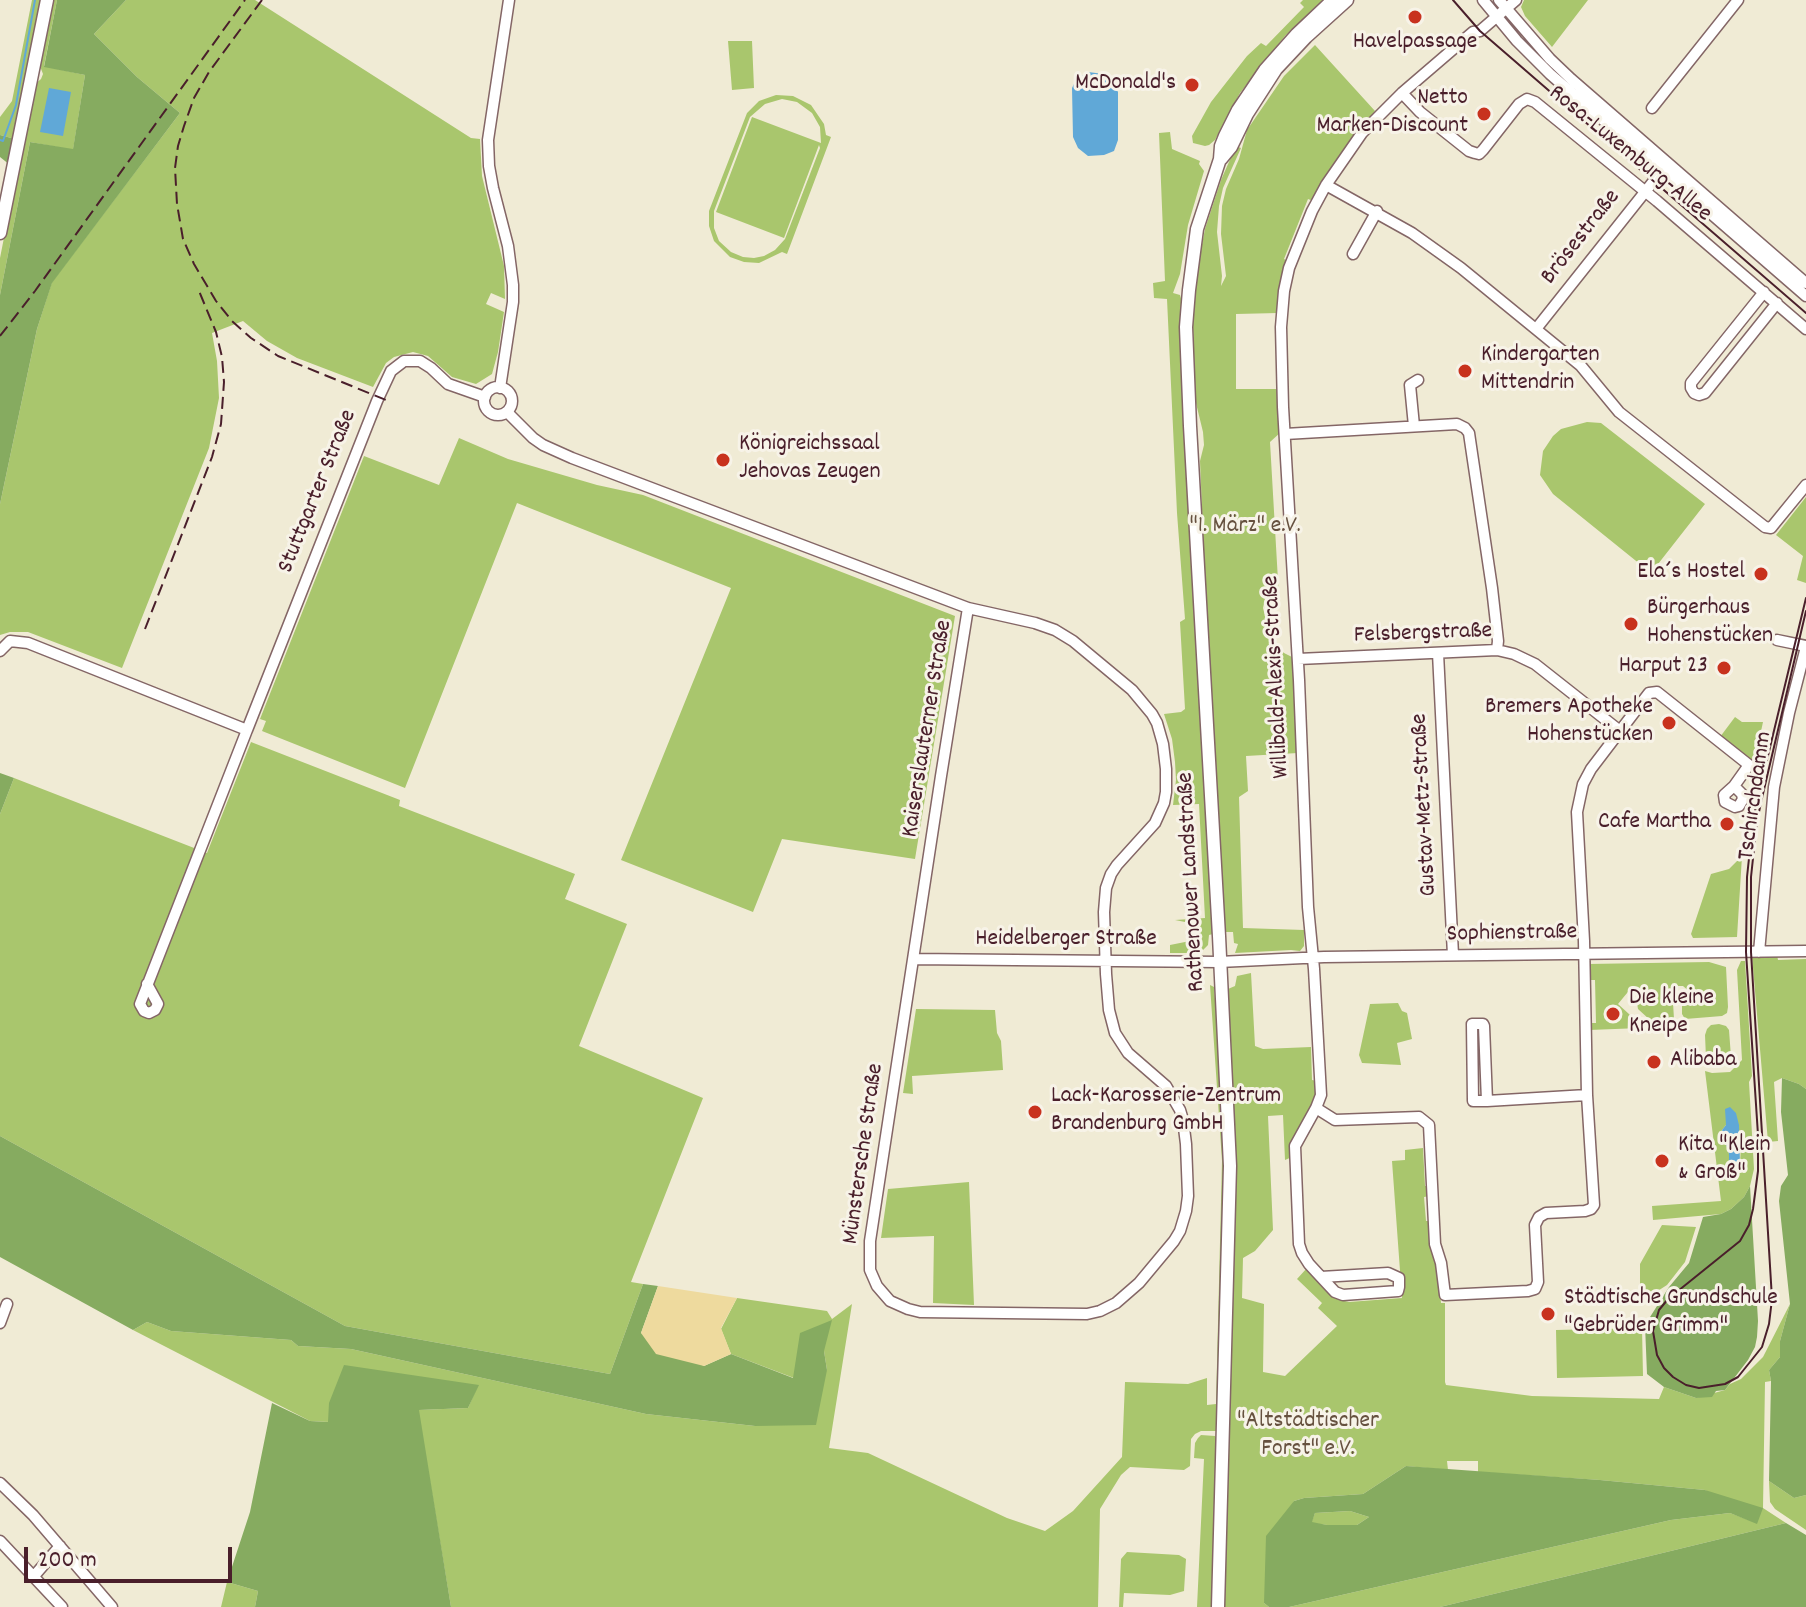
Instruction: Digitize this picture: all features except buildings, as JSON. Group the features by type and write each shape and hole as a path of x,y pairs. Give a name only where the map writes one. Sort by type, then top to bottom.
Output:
{"main road":[{"path":"0,233 47,0"},
{"name":"Rathenower Landstraße","path":"1218,1607 1230,1166 1186,327 1197,229 1220,159 1221,146 1265,70 1333,0"},
{"name":"Rathenower Landstraße","path":"1220,159 1231,147 1247,114 1276,69 1347,0"}],"street":[{"path":"500,388 513,285 508,246 489,166 488,140 509,0"},
{"name":"Rosa-Luxemburg-Allee","path":"1483,0 1550,74 1806,296"},
{"path":"1494,13 1502,3 1516,0"},
{"path":"1652,108 1738,0"},
{"name":"Rosa-Luxemburg-Allee","path":"1502,3 1560,69 1806,283"},
{"name":"Willibald-Alexis-Straße","path":"1316,1108 1321,1095 1285,434 1281,341 1284,291 1296,249 1326,185 1362,133 1402,93 1473,32 1475,26 1494,13"},
{"name":"Rosa-Luxemburg-Allee","path":"1402,93 1420,112 1469,151 1479,154 1519,104 1527,99 1535,102 1806,329"},
{"name":"Rosa-Luxemburg-Allee","path":"1660,172 1668,163"},
{"name":"Brösestraße","path":"1536,329 1660,172"},
{"path":"1326,185 1377,211 1431,246 1581,366 1619,412 1765,527 1771,528 1806,485"},
{"path":"1353,254 1377,211"},
{"path":"1764,292 1691,383 1694,393 1705,393 1777,303"},
{"name":"Stuttgarter Straße","path":"147,984 391,371 404,361 420,361 448,384 485,397"},
{"path":"1414,426 1410,385 1418,380"},
{"path":"500,388 511,397 511,405 507,412 499,415 490,413 485,406 485,397 491,390 500,388"},
{"path":"507,412 533,438 572,458 968,608"},
{"path":"1285,434 1457,424 1469,433 1492,588 1497,650"},
{"name":"Kaiserslauterner Straße","path":"913,959 968,608 1055,630 1132,690 1157,723 1166,769 1164,803 1155,823 1111,874 1104,898 1105,961"},
{"name":"Tschirchdamm","path":"1759,952 1774,787 1806,646 1777,640"},
{"path":"0,651 10,641 28,643 247,730"},
{"name":"Felsbergstraße","path":"1298,659 1497,650 1535,664 1620,731"},
{"name":"Gustav-Metz-Straße","path":"1438,653 1453,955"},
{"path":"1321,1277 1388,1273 1399,1278 1399,1287 1398,1291 1343,1295 1335,1292 1321,1277 1302,1253 1299,1244 1295,1146 1316,1108 1335,1120 1419,1117 1429,1125 1435,1244 1445,1295 1535,1289 1538,1282 1535,1225 1539,1217 1546,1213 1585,1211 1594,1205 1578,826 1579,797 1583,784 1649,693 1657,692 1749,765 1734,786"},
{"name":"Sophienstraße","path":"1219,962 1312,957 1806,951"},
{"name":"Heidelberger Straße","path":"913,959 1219,962"},
{"name":"Münstersche Straße","path":"913,959 870,1241 869,1263 873,1279 890,1301 920,1312 1061,1315 1100,1311 1126,1295 1174,1241 1186,1211 1183,1120 1178,1104 1166,1086 1128,1053 1115,1033 1109,1010 1105,961"},
{"path":"1487,1101 1484,1026 1472,1024 1473,1101 1487,1101 1587,1095"},
{"path":"0,1323 7,1304"},
{"path":"0,1483 33,1515 112,1607"},
{"path":"0,1541 62,1607"},
{"path":"34,1576 60,1546"}],"green space":[{"path":"32,0 43,0 15,139 0,135 0,117 12,101"},
{"path":"51,0 57,0 44,66 85,75 73,150 30,142 0,295 0,258 34,85 43,74 38,61"},
{"path":"57,0 126,0 94,34 137,77 180,113 52,283 37,329 0,504 0,295 30,142 73,149 85,75 44,67"},
{"path":"126,0 255,0 471,138 480,139 482,176 504,266 505,299 491,293 486,304 504,312 492,374 476,384 452,377 428,356 413,352 394,357 386,363 373,387 297,358 267,341 243,321 212,333 219,398 209,448 122,668 28,632 0,635 0,504 37,329 52,282 180,113 137,77 94,34"},
{"path":"1303,0 1323,0 1285,36 1240,93 1215,140 1205,146 1193,143 1192,136 1211,102 1247,56 1261,43 1266,46 1304,7 1300,3"},
{"path":"1524,0 1588,0 1552,47 1525,16 1521,7"},
{"path":"728,41 752,41 754,88 732,90"},
{"name":"\"1. März\" e.V.","path":"1315,45 1375,111 1340,155 1313,201 1308,199 1284,259 1288,261 1278,313 1236,314 1236,389 1279,389 1281,432 1270,442 1279,598 1265,599 1263,608 1271,639 1284,653 1294,658 1298,753 1246,756 1248,791 1239,797 1243,928 1304,930 1304,946 1300,951 1235,953 1238,944 1234,943 1233,932 1223,932 1214,799 1200,461 1204,445 1195,399 1194,285 1205,229 1236,146 1241,148 1223,188 1219,206 1217,232 1221,286 1226,276 1221,234 1222,206 1247,130 1284,76"},
{"path":"776,95 793,96 811,105 824,124 826,135 831,137 787,254 782,252 759,263 730,257 714,241 709,226 709,211 747,113 759,101","holes":["782,99 797,102 812,113 820,127 821,143 752,117 716,212 784,238 819,145 785,239 764,256 743,257 731,252 719,241 714,228 714,211 750,117 765,104"]},
{"path":"1170,132 1172,149 1200,161 1204,171 1173,293 1180,295 1182,302 1185,426 1213,934 1209,935 1208,945 1203,950 1193,953 1170,953 1170,945 1190,941 1190,923 1175,920 1205,918 1199,804 1173,805 1175,762 1164,714 1185,709 1180,622 1185,619 1167,299 1154,298 1153,283 1165,281 1159,133"},
{"path":"0,135 15,139 10,165 0,157"},
{"path":"1587,422 1601,423 1705,504 1651,573 1553,494 1540,475 1543,451 1553,436 1561,429"},
{"path":"459,438 508,459 643,495 955,616 915,859 782,839 753,912 621,860 731,588 517,503 405,788 262,731 266,721 260,719 364,456 439,485"},
{"path":"1806,497 1806,583 1797,580 1803,556 1776,535"},
{"path":"1735,717 1742,722 1763,722 1754,764 1720,737"},
{"path":"251,742 400,800 399,806 575,874 565,899 627,924 579,1046 703,1098 631,1282 643,1284 610,1374 345,1326 0,1136 0,814 14,778 207,853"},
{"path":"0,773 14,778 0,814"},
{"path":"1742,856 1737,937 1693,938 1691,934 1711,874 1729,869"},
{"path":"1777,955 1778,960 1806,959 1806,1089 1782,1078 1774,1082 1778,1141 1768,1142 1752,956"},
{"path":"1741,961 1745,961 1752,1076 1749,1082 1754,1169 1750,1186 1744,1197 1721,1214 1653,1220 1652,1206 1721,1201 1705,1071 1730,1072 1742,1060 1737,970","holes":["1726,1125 1741,1146 1740,1164 1736,1168 1729,1164 1722,1130"]},
{"path":"1709,962 1726,967 1728,1007 1727,1013 1722,1016 1685,1019 1682,1005 1691,993 1683,986 1672,986 1674,1019 1650,1020 1638,1009 1637,1003 1642,997 1632,987 1618,1004 1641,1028 1589,1030 1589,1023 1596,1023 1595,980 1588,980 1588,964"},
{"name":"\"Altstädtischer Forst\" e.V.","path":"1251,973 1255,1046 1263,1049 1311,1047 1312,1080 1317,1081 1318,1095 1292,1157 1285,1160 1283,1115 1268,1116 1273,1230 1255,1251 1243,1258 1242,1298 1264,1304 1263,1372 1285,1376 1337,1326 1318,1308 1322,1303 1297,1279 1307,1268 1341,1300 1402,1298 1392,1161 1405,1160 1405,1150 1423,1148 1425,1186 1430,1186 1430,1196 1424,1197 1426,1221 1431,1221 1441,1303 1445,1303 1446,1385 1532,1396 1659,1399 1664,1387 1696,1398 1725,1390 1763,1357 1790,1304 1780,1341 1780,1357 1769,1370 1771,1381 1765,1382 1763,1508 1786,1523 1440,1607 1289,1607 1671,1520 1730,1513 1757,1523 1705,1490 1478,1472 1478,1461 1447,1461 1448,1470 1406,1466 1363,1494 1294,1501 1264,1603 1269,1607 1223,1607 1228,989 1235,986 1237,976"},
{"path":"1210,985 1214,987 1226,1180 1220,1431 1195,1434 1191,1439 1190,1466 1184,1470 1130,1467 1121,1475 1100,1509 1098,1607 451,1607 418,1410 468,1408 478,1385 329,1422 310,1421 133,1330 147,1322 171,1331 291,1340 298,1346 351,1349 646,1414 755,1426 827,1370 824,1351 794,1378 731,1354 721,1329 737,1298 827,1311 832,1319 852,1304 829,1448 868,1453 1007,1518 1045,1531 1073,1511 1122,1457 1125,1382 1188,1384 1207,1378 1207,1405 1216,1404 1222,1161"},
{"path":"1398,1003 1407,1013 1412,1039 1397,1043 1401,1065 1362,1063 1359,1055 1370,1004"},
{"path":"916,1009 995,1010 1003,1070 912,1076 913,1094 903,1093"},
{"path":"1719,1024 1729,1030 1731,1057 1723,1066 1716,1066 1706,1058 1707,1029"},
{"path":"1782,1078 1806,1089 1806,1495 1794,1498 1769,1481 1769,1370 1780,1357 1780,1341 1790,1304 1779,1201 1781,1186 1788,1175 1781,1112"},
{"path":"0,1136 345,1326 610,1374 643,1284 658,1286 641,1333 704,1366 731,1354 793,1378 800,1333 832,1320 824,1351 827,1370 816,1425 755,1426 646,1414 351,1349 298,1346 291,1340 171,1331 147,1322 133,1330 0,1257"},
{"path":"969,1182 974,1305 933,1303 934,1236 881,1238 888,1189"},
{"path":"1750,1186 1758,1321 1755,1347 1725,1390 1716,1391 1712,1397 1696,1398 1664,1387 1647,1374 1645,1325 1669,1287 1689,1263 1703,1217 1731,1209"},
{"path":"1662,1225 1696,1227 1685,1262 1667,1285 1653,1294 1640,1288 1640,1264"},
{"path":"1642,1328 1643,1376 1557,1378 1556,1330"},
{"path":"344,1365 479,1385 468,1408 419,1410 451,1607 255,1607 258,1591 227,1582 250,1512 272,1403 310,1421 328,1422 329,1403"},
{"path":"1201,1435 1215,1436 1219,1441 1213,1607 1197,1607 1204,1459 1194,1458 1195,1443"},
{"path":"1406,1466 1705,1490 1763,1508 1757,1524 1730,1513 1671,1520 1289,1607 1269,1607 1264,1603 1266,1536 1294,1501 1363,1494","holes":["1350,1511 1369,1517 1357,1525 1312,1522 1315,1513"]},
{"path":"1769,1481 1794,1498 1806,1495 1806,1530 1775,1509 1770,1502"},
{"path":"1350,1511 1369,1517 1357,1525 1311,1523 1315,1513"},
{"path":"1786,1523 1806,1535 1806,1607 1440,1607"},
{"path":"1127,1552 1179,1555 1186,1559 1184,1591 1170,1595 1124,1593 1123,1607 1119,1607 1121,1559"},
{"path":"227,1582 258,1591 255,1607 221,1607"}],"sand":[{"path":"658,1286 737,1298 721,1328 731,1354 704,1366 656,1354 641,1333"}],"water":[{"path":"1088,72 1104,74 1118,92 1118,140 1114,151 1104,155 1088,156 1078,148 1073,137 1072,88 1076,80"},
{"path":"49,88 71,92 63,136 40,132"},
{"path":"1730,1107 1736,1113 1739,1125 1740,1164 1736,1168 1729,1164 1722,1130 1726,1125 1725,1109"}],"waterway":[{"path":"0,140 3,141 16,105 35,0"}],"tram line":[{"path":"1453,0 1480,31 1806,313"},
{"path":"1806,598 1758,797 1747,877 1746,952 1758,1135 1758,1171 1753,1209 1740,1241 1668,1299 1659,1310 1653,1331 1657,1355 1664,1368 1686,1385 1699,1388 1725,1384 1738,1377 1762,1347 1769,1324 1772,1299 1751,952 1751,877 1757,821 1806,611"}],"railway":[{"path":"0,336 245,0"},
{"path":"262,0 209,72 194,98 184,126 175,168 183,239 216,301 251,338 278,356 386,400"},
{"path":"145,629 212,457 221,424 222,357 216,332 199,291"}],"place":[{"name":"Havelpassage","path":"1415,17"},
{"name":"McDonald's","path":"1192,85"},
{"name":"Netto Marken-Discount","path":"1484,114"},
{"name":"Kindergarten Mittendrin","path":"1465,371"},
{"name":"Königreichssaal Jehovas Zeugen","path":"723,460"},
{"name":"Ela´s Hostel","path":"1761,574"},
{"name":"Bürgerhaus Hohenstücken","path":"1631,624"},
{"name":"Harput 23","path":"1724,668"},
{"name":"Bremers Apotheke Hohenstücken","path":"1669,723"},
{"name":"Cafe Martha","path":"1727,824"},
{"name":"Die kleine Kneipe","path":"1613,1014"},
{"name":"Alibaba","path":"1654,1062"},
{"name":"Lack-Karosserie-Zentrum Brandenburg GmbH","path":"1035,1112"},
{"name":"Kita \"Klein & Groß\"","path":"1662,1161"},
{"name":"Städtische Grundschule \"Gebrüder Grimm\"","path":"1548,1314"}]}
